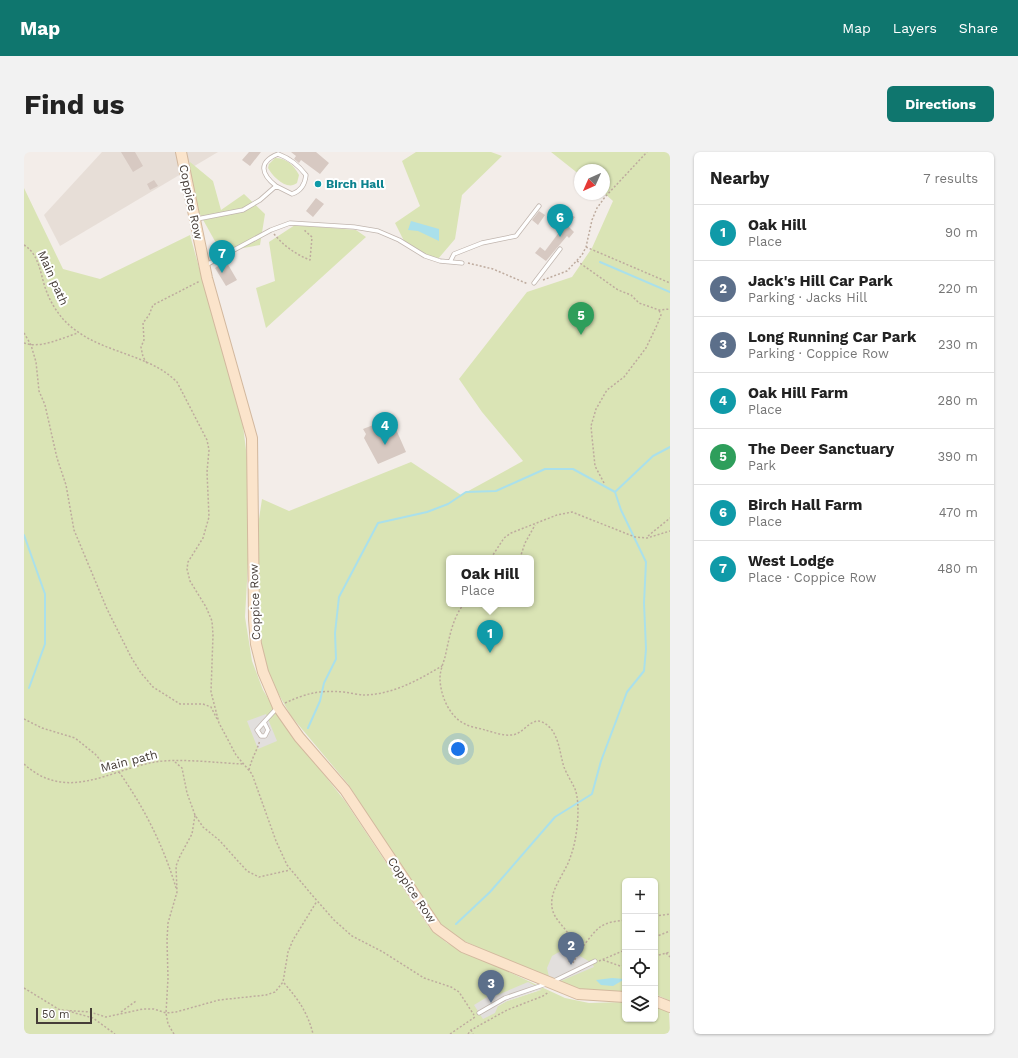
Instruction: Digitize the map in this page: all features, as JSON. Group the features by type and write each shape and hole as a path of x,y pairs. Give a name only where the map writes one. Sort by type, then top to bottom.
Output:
{"main road":[{"name":"Coppice Row","path":"181,152 207,278 252,438 256,638 263,672 278,707 300,737 345,790 438,928 462,947 578,994 622,997"},
{"path":"658,1002 670,1007"}],"lane":[{"path":"278,154 285,156 306,175 305,184 298,192 292,194 276,186 267,179 263,172 264,164 271,157 278,154"},
{"path":"195,219 243,210 260,200 276,186"},
{"path":"450,262 454,254 482,243 516,236 539,206"},
{"path":"205,265 271,230 290,223 298,225 354,226 378,231 399,240 425,256 450,262 462,263"},
{"path":"534,283 560,249"},
{"path":"264,722 268,730 265,736 261,736 257,730 264,722 278,707"},
{"path":"479,1013 505,998 553,984 596,962"}],"path":[{"path":"610,192 647,152"},
{"path":"271,230 281,242 296,255 310,260 312,237 298,225"},
{"name":"Main path","path":"24,245 36,256 46,291 54,308 63,319 78,333 93,343 148,363 143,356 141,347 144,340 143,323 149,315 153,304 207,278"},
{"path":"586,247 670,283"},
{"path":"577,261 618,290 631,295 639,302 659,310 670,309"},
{"path":"604,483 596,466 592,437 591,426 596,409 607,390 624,377 646,348 661,315 659,310"},
{"path":"24,333 31,345 36,362 39,391 45,405 57,458 66,486 74,530 107,609 131,657 141,673 153,687 180,704 203,704 211,708 220,723"},
{"path":"24,343 31,345 49,342 78,333"},
{"path":"493,555 504,538 511,533 535,525 557,515 577,513 628,535 647,538 670,531"},
{"path":"647,538 670,518"},
{"path":"521,555 525,543 535,525"},
{"path":"462,607 456,617 450,633 440,677 441,691 454,716 464,724 513,736 530,724 538,721 545,723 556,736 561,748 564,767 576,790 576,837 571,855 552,897 554,916 570,935 572,943 569,962"},
{"path":"278,707 305,693 334,691 364,695 384,692 411,684 443,666"},
{"path":"24,719 42,728 75,738 95,754 108,769 116,773"},
{"path":"250,770 251,760 254,752 258,749 261,736"},
{"path":"170,761 178,763 182,768 187,793 195,815 203,827 219,840 247,871 259,877 291,870"},
{"name":"Main path","path":"24,764 46,778 71,783 87,781 155,762 170,761 244,764"},
{"path":"119,772 136,796 161,847 169,864 177,892"},
{"path":"174,1034 168,1024 166,1013 168,978 168,923 177,892 176,866 192,834 195,815"},
{"path":"66,1010 90,1012 106,1016 143,1009 154,1009 166,1013 176,1012 219,1000 266,995 274,992 283,982 288,952 293,940 317,901"},
{"path":"658,916 670,914"},
{"path":"573,964 577,955 600,928 610,922 622,920"},
{"path":"658,936 670,931"},
{"path":"596,962 622,951"},
{"path":"658,955 670,952"},
{"path":"666,953 670,957"},
{"path":"603,960 622,966"},
{"path":"283,982 301,1003 310,1020 313,1034"},
{"path":"468,1034 471,1030 507,1010 543,996 553,984"},
{"path":"24,988 54,1007 93,1018 115,1034"},
{"path":"119,1014 136,1001"},
{"path":"450,1034 479,1013"},
{"path":"471,1030 473,1034"}],"shaded area":[{"path":"102,152 218,152 60,246 44,215"},
{"path":"266,714 277,741 258,749 247,721"},
{"path":"566,948 592,963 594,967 556,983 549,977 547,968 552,956"},
{"path":"528,982 542,989 507,1001 498,1006 495,1013 483,1019 474,1005 487,997 493,997"}],"green space":[{"path":"416,152 491,152 502,156 462,195 455,239 438,259 407,247 395,223 420,206 402,161"},
{"path":"551,152 670,152 670,1001 658,995 658,878 622,878 622,991 596,992 572,989 455,937 439,922 416,892 348,784 291,716 270,679 263,657 258,612 257,532 262,499 289,511 411,462 461,495 523,461 482,412 459,379 527,292 572,277 592,248 613,201 610,198 610,164 574,164 574,170"},
{"path":"275,158 283,159 295,168 299,175 297,183 293,185 285,184 273,175 268,168 269,164"},
{"path":"190,162 213,181 221,210 244,194 265,214 260,245 221,252 187,191"},
{"path":"24,188 63,269 100,279 190,235 243,426 248,466 249,545 245,617 252,661 263,690 283,723 345,801 429,927 447,943 565,998 589,1003 622,1002 622,1022 658,1022 658,1007 669,1012 670,1034 24,1034","holes":["541,990 507,1001 498,1006 487,997"]},
{"path":"295,225 356,230 366,237 266,328 256,288 275,281 269,242"}],"water":[{"path":"411,221 439,229 439,241 418,231 408,230"},
{"path":"612,978 622,979 622,981 613,986 601,985 596,980"}],"building":[{"path":"121,152 135,152 143,166 133,172"},
{"path":"249,152 261,152 250,166 242,160"},
{"path":"291,152 316,152 329,163 320,174 301,160 299,163 294,159 296,156"},
{"path":"154,180 158,186 150,190 147,184"},
{"path":"316,198 324,204 313,217 306,211"},
{"path":"539,211 545,215 538,225 532,220"},
{"path":"563,211 575,217 568,226 574,232 569,238 567,236 546,261 535,253 540,247 545,251 560,231 552,225"},
{"path":"226,261 237,280 226,286 215,268"},
{"path":"391,418 406,452 378,464 364,438 366,434 363,429"}],"waterway":[{"path":"600,262 670,292"},
{"path":"456,924 490,892 555,817 592,794 601,761 627,692 644,671 646,649 644,603 646,562 621,510 615,492 653,456 670,447"},
{"path":"308,728 320,701 324,683 336,659 335,633 339,597 378,523 427,512 448,504 466,492 496,491 545,469 573,469 615,492"},
{"path":"24,535 45,594 45,644 29,688"}],"place":[{"name":"Birch Hall","path":"318,184"},
{"name":"Birch Hall Farm","path":"560,237"},
{"name":"West Lodge","path":"222,273"},
{"name":"The Deer Sanctuary","path":"581,335"},
{"name":"Oak Hill Farm","path":"385,445"},
{"name":"Oak Hill","path":"490,653"},
{"name":"Jack's Hill Car Park","path":"571,965"},
{"name":"Long Running Car Park","path":"491,1003"}]}
